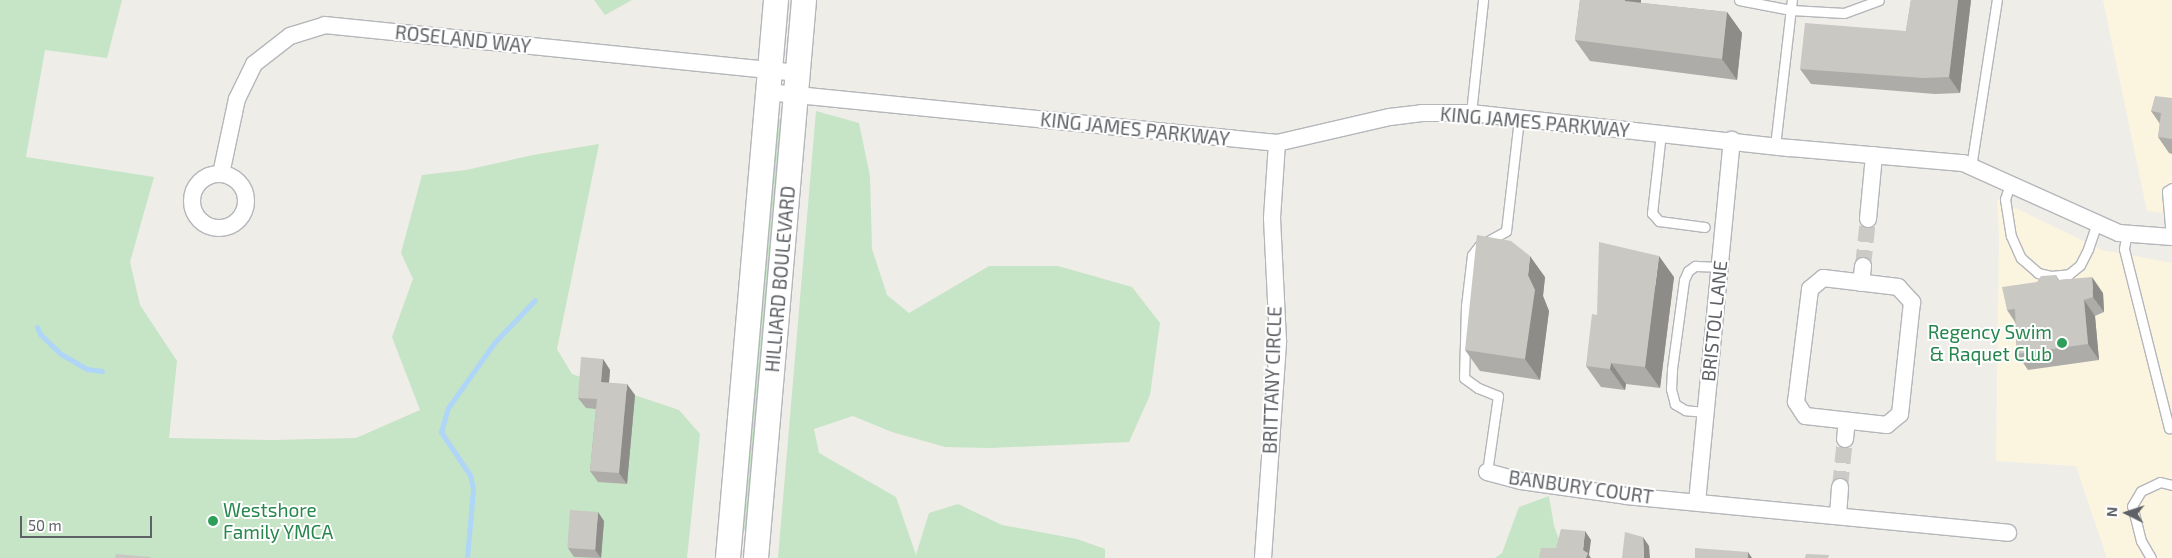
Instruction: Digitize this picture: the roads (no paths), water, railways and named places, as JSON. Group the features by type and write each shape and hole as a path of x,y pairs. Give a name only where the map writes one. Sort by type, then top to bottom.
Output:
{"main road":[{"name":"HILLIARD BOULEVARD","path":"728,558 776,0"},
{"name":"HILLIARD BOULEVARD","path":"756,558 804,0"}],"street":[{"name":"ROSELAND WAY","path":"221,174 237,99 254,64 290,36 325,25 768,82 797,84"},
{"name":"KING JAMES PARKWAY","path":"768,82 1277,143 1390,117 1422,113 1471,113 1775,146 1963,163 2119,232 2172,237"},
{"name":"BRISTOL LANE","path":"1697,502 1732,140"},
{"name":"BRITTANY CIRCLE","path":"1263,558 1278,341 1272,218 1277,143"},
{"path":"1868,219 1874,155"},
{"path":"1861,283 1863,266"},
{"path":"1823,278 1861,283 1898,287 1912,302 1900,414 1887,425 1805,416 1796,402 1810,288 1823,278"},
{"path":"1845,439 1847,421"},
{"name":"BANBURY COURT","path":"1487,472 1521,482 1626,496 2008,533"},
{"path":"1838,516 1840,487"}],"lane":[{"path":"1471,113 1483,0"},
{"path":"1739,0 1791,10 1844,12 1879,0"},
{"path":"1775,146 1792,0"},
{"path":"1971,167 1997,0"},
{"name":"BANBURY COURT","path":"1487,472 1498,396 1478,388 1464,378 1466,306 1472,255 1479,246 1506,231 1519,118"},
{"path":"1661,133 1652,213 1659,220 1705,227"},
{"path":"2010,184 2005,199 2011,236 2021,258 2038,273 2051,276 2068,274 2080,265 2097,223"},
{"path":"2172,188 2167,191 2172,237"},
{"path":"2127,233 2124,249 2168,428"},
{"path":"1706,412 1684,410 1675,404 1671,389 1672,369 1684,280 1688,271 1695,266 1720,266"},
{"path":"2151,558 2141,541 2132,506 2141,491 2160,482 2172,484"}],"waterway":[{"path":"467,558 473,489 470,475 441,432 448,408 494,343 535,300"},
{"path":"37,327 40,334 61,354 87,369 102,371"}],"tunnel":[{"path":"1863,266 1868,219"},
{"path":"1840,487 1845,439"}],"place":[{"name":"Regency Swim & Raquet Club","path":"2062,343"},
{"name":"Westshore Family YMCA","path":"213,521"}]}
